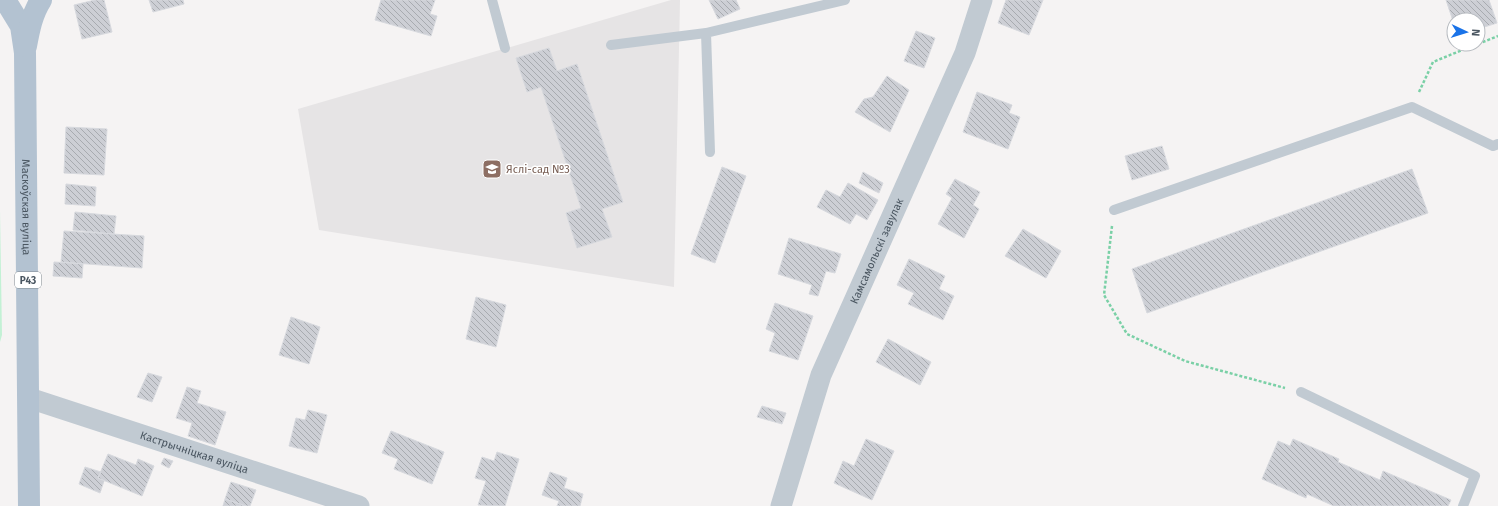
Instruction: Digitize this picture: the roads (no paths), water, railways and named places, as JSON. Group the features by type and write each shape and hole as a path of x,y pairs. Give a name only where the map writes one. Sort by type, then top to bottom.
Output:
{"main road":[{"name":"Маскоўская вуліца","path":"5,0 21,26 25,53 30,506"},
{"name":"Маскоўская вуліца","path":"25,53 30,25 37,6 41,0"}],"street":[{"name":"Камсамольскі завулак","path":"781,506 821,375 965,53 982,0"},
{"name":"Кастрычніцкая вуліца","path":"29,398 359,506"}],"lane":[{"path":"492,0 506,48"},
{"path":"611,45 706,33 845,0"},
{"path":"706,33 710,152"},
{"path":"1114,210 1412,107 1493,146 1498,144"},
{"path":"1301,392 1475,476 1463,506"}],"place":[{"name":"Яслі-сад №3","path":"492,169"}]}
